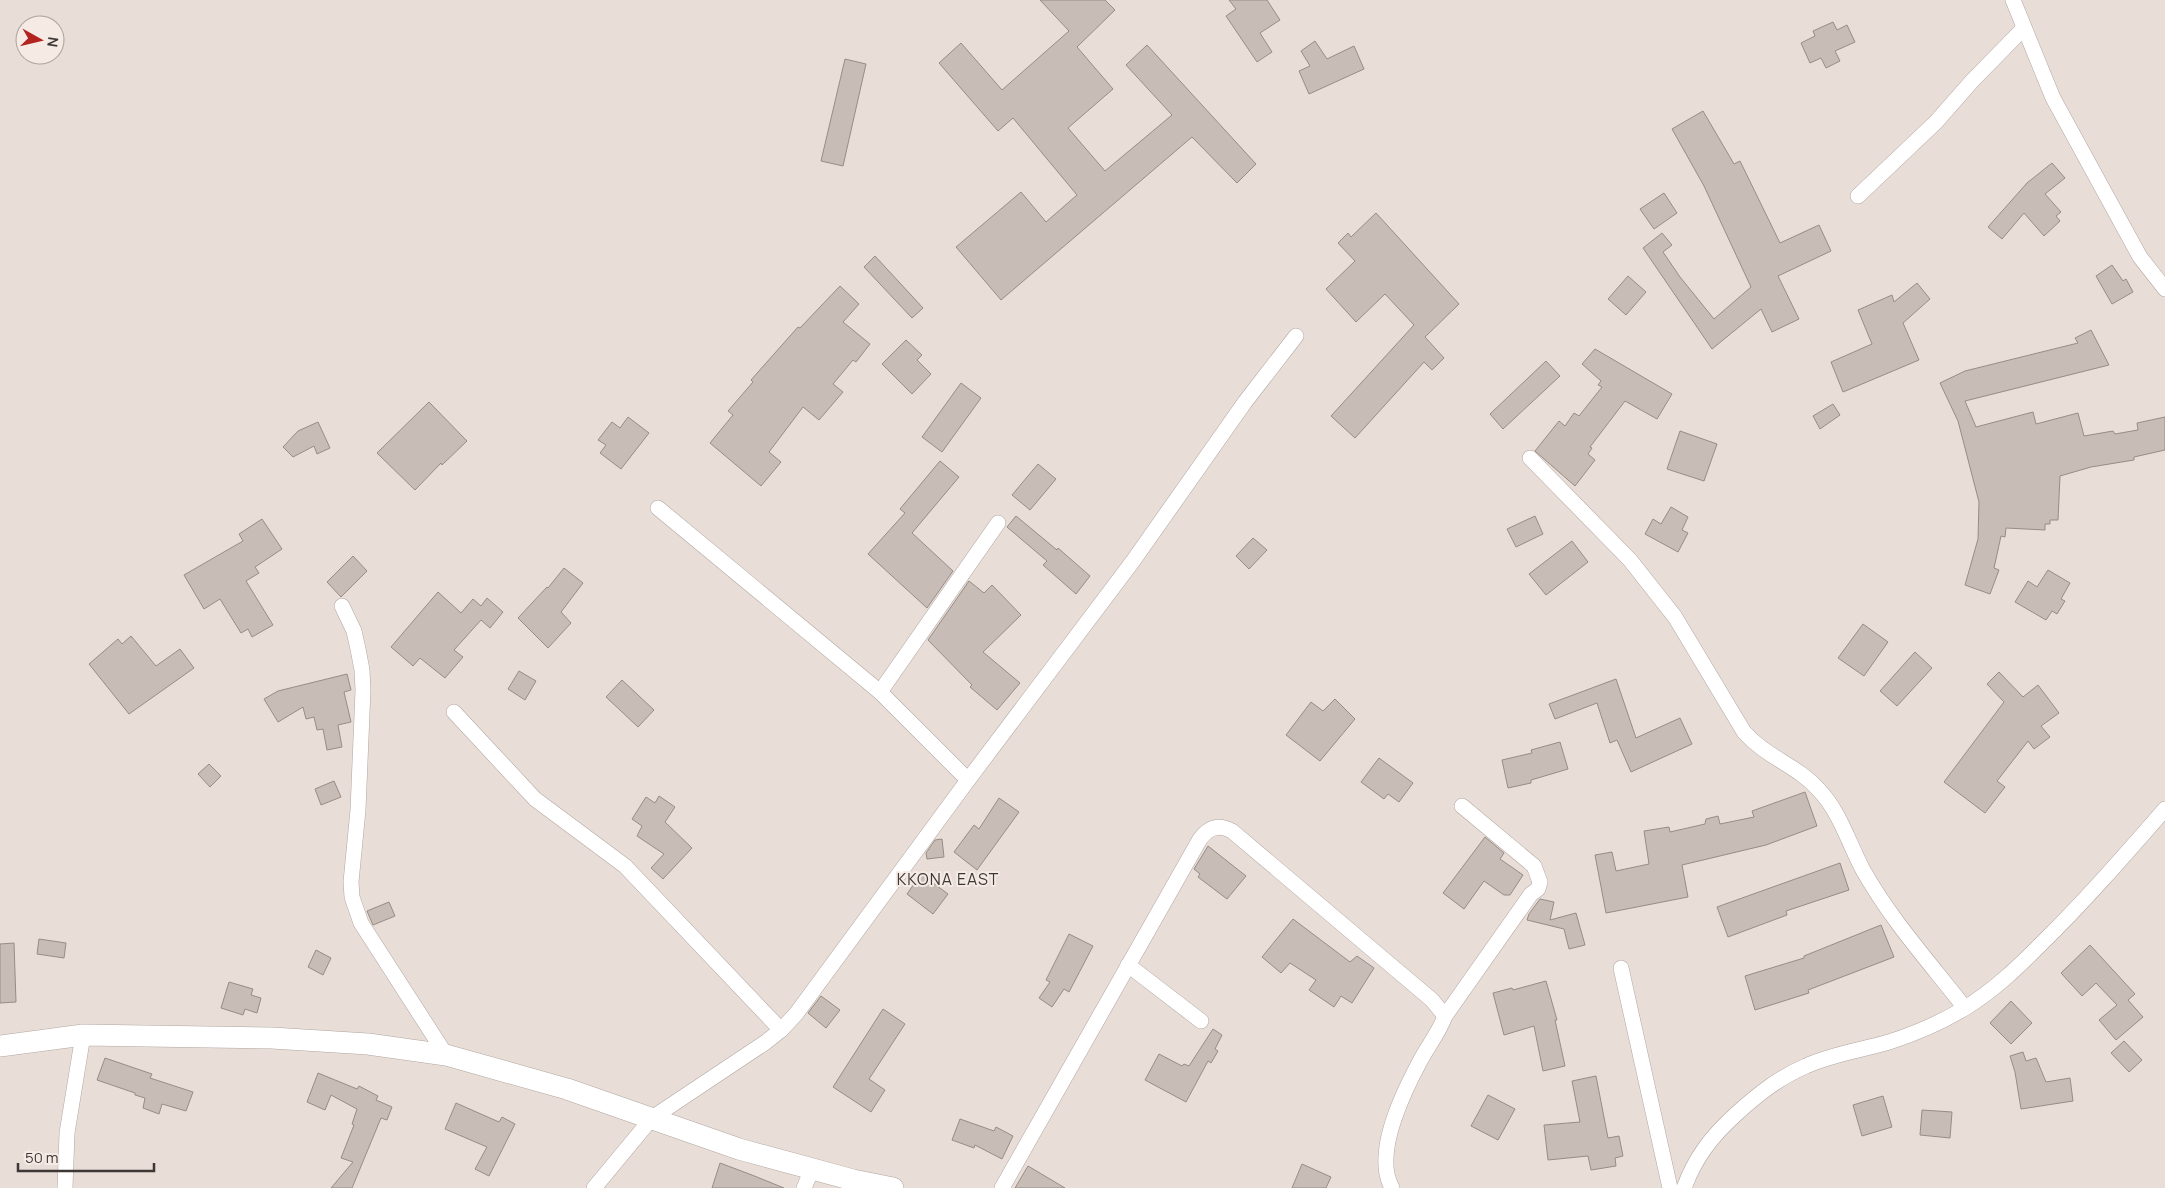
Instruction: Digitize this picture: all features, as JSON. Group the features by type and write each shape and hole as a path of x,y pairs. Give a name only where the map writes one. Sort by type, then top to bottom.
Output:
{"street":[{"path":"2013,0 2058,106 2140,257 2165,289"},
{"path":"1858,196 1936,122 1972,81 2024,28"},
{"path":"594,1188 652,1118 747,1055 781,1030 796,1014 968,780 1133,561 1245,402 1296,336"},
{"path":"1530,458 1630,560 1675,617 1744,732 1757,746 1802,773 1821,791 1834,811 1863,870 1894,916 1965,1008"},
{"path":"658,508 880,692 968,780"},
{"path":"880,692 998,523"},
{"path":"342,606 354,631 362,670 363,690 358,810 351,882 352,897 361,923 446,1055"},
{"path":"454,712 535,800 625,866 781,1030"},
{"path":"1392,1188 1386,1178 1386,1152 1397,1113 1419,1062 1439,1030 1445,1016 1532,894 1538,890 1540,882 1534,866 1462,806"},
{"path":"1684,1188 1690,1170 1702,1149 1718,1130 1762,1090 1808,1064 1891,1041 1965,1008 2007,977 2086,899 2165,809"},
{"path":"1002,1188 1200,838 1206,831 1214,827 1224,827 1232,830 1418,988 1440,1008 1445,1016"},
{"path":"1128,965 1201,1021"},
{"path":"1621,968 1670,1188"},
{"path":"65,1188 67,1133 83,1035"},
{"path":"0,1046 83,1035 272,1038 368,1044 446,1055 567,1089 739,1148 808,1178 852,1180 893,1188"}],"building":[{"path":"1040,0 1105,0 1115,10 1077,47 1113,89 1068,128 1105,171 1172,115 1126,65 1147,45 1256,164 1237,183 1192,137 1001,300 956,247 1021,192 1046,222 1077,195 1013,118 998,131 939,63 961,43 1002,90 1069,31"},
{"path":"1229,0 1267,0 1280,20 1260,33 1272,52 1257,62 1226,16 1236,9"},
{"path":"1833,22 1837,30 1847,25 1855,42 1835,51 1840,61 1826,68 1821,58 1810,63 1801,43 1815,36 1813,31"},
{"path":"1315,41 1327,59 1354,46 1364,69 1309,94 1299,71 1310,66 1301,51"},
{"path":"845,59 866,64 843,166 821,161"},
{"path":"1703,111 1734,164 1740,161 1780,243 1819,225 1831,251 1778,276 1799,319 1772,332 1761,309 1712,349 1643,248 1662,233 1672,245 1663,252 1680,277 1714,319 1751,287 1704,186 1672,129"},
{"path":"2052,163 2065,178 2045,194 2061,212 2056,216 2060,221 2044,236 2024,213 2002,239 1988,227 2027,183"},
{"path":"1664,193 1677,213 1654,229 1640,209"},
{"path":"1376,213 1459,304 1425,337 1444,358 1432,370 1424,362 1355,438 1331,416 1414,325 1385,294 1356,322 1326,289 1355,261 1338,243 1348,233 1351,237"},
{"path":"875,256 923,308 912,318 864,267"},
{"path":"2112,265 2123,281 2126,279 2133,292 2112,304 2096,276"},
{"path":"1628,276 1646,292 1626,315 1608,299"},
{"path":"1917,283 1930,299 1903,323 1919,360 1843,392 1831,362 1872,344 1858,310 1892,295 1894,302"},
{"path":"840,286 859,304 843,322 870,344 856,362 853,360 833,384 843,392 819,420 803,407 769,452 781,462 761,486 710,443 733,415 728,411 753,382 751,380 798,327 800,328"},
{"path":"2091,330 2109,365 1965,401 1976,427 2033,412 2036,424 2078,413 2084,436 2113,431 2115,434 2138,430 2137,423 2165,417 2165,450 2134,457 2134,460 2091,467 2060,476 2058,520 2050,520 2050,524 2045,524 2045,530 2006,528 2005,537 2001,536 1994,568 1999,570 1990,594 1965,585 1978,539 1979,502 1958,421 1940,383 1965,371 2078,343 2075,338"},
{"path":"906,340 922,355 917,360 931,374 912,394 882,364"},
{"path":"1595,349 1672,394 1657,419 1625,401 1590,447 1592,448 1588,454 1595,460 1575,486 1535,451 1559,421 1565,426 1574,413 1579,416 1602,387 1598,385 1601,381 1582,364"},
{"path":"1546,361 1560,376 1503,429 1490,414"},
{"path":"961,383 981,398 942,452 922,437"},
{"path":"429,402 467,441 442,465 441,463 415,490 377,453"},
{"path":"1833,404 1840,415 1820,429 1813,416"},
{"path":"628,417 649,433 621,469 600,453 606,445 598,440 612,422 620,428"},
{"path":"318,422 330,448 317,454 314,446 293,457 283,447 298,431"},
{"path":"1680,431 1717,444 1704,481 1667,469"},
{"path":"940,461 959,477 912,533 953,571 927,608 868,554 905,513 900,509"},
{"path":"1038,464 1056,479 1030,510 1012,495"},
{"path":"1671,507 1688,517 1682,530 1688,533 1678,552 1645,534 1653,519 1661,524"},
{"path":"1016,516 1057,550 1058,548 1090,576 1076,594 1043,565 1047,561 1007,527"},
{"path":"1535,516 1543,534 1516,547 1507,529"},
{"path":"262,519 282,549 255,567 259,573 246,581 273,625 252,637 248,629 241,633 220,599 204,609 184,575 243,541 239,534"},
{"path":"1253,538 1267,550 1249,569 1236,556"},
{"path":"1572,541 1588,562 1546,595 1529,574"},
{"path":"353,556 367,571 341,597 327,582"},
{"path":"564,568 583,583 561,612 571,623 548,648 518,618 548,588"},
{"path":"2048,570 2070,583 2061,599 2065,601 2057,614 2052,611 2046,620 2015,602 2028,581 2037,587"},
{"path":"969,581 984,593 992,585 1021,615 983,652 1020,683 997,710 970,687 972,685 928,640"},
{"path":"438,592 461,613 473,599 481,606 487,598 503,612 490,628 481,620 454,650 463,657 445,678 420,658 413,666 391,647"},
{"path":"1863,624 1888,642 1864,676 1838,658"},
{"path":"131,636 156,666 180,649 194,668 129,714 89,664 118,639 122,644"},
{"path":"1915,652 1932,668 1897,706 1880,691"},
{"path":"519,671 536,681 525,700 508,689"},
{"path":"1999,672 2023,697 2038,685 2059,713 2041,726 2050,737 2034,749 2028,741 1997,781 2005,787 1985,813 1944,782 2004,702 1987,684"},
{"path":"347,674 351,690 344,692 351,722 338,725 342,747 327,750 323,729 317,730 314,717 306,719 303,707 278,722 264,699 278,691"},
{"path":"1616,679 1636,738 1680,718 1692,744 1631,772 1617,740 1610,743 1597,703 1555,719 1549,704"},
{"path":"622,680 654,710 638,727 606,697"},
{"path":"1335,699 1355,719 1320,761 1286,735 1311,702 1323,711"},
{"path":"1560,742 1568,769 1531,780 1531,783 1508,788 1502,760 1532,753 1531,750"},
{"path":"1379,758 1413,783 1399,802 1388,794 1384,799 1361,782"},
{"path":"209,764 221,776 210,787 198,774"},
{"path":"334,781 341,797 321,805 315,789"},
{"path":"1805,792 1817,826 1766,845 1682,865 1688,897 1606,913 1595,855 1612,852 1616,871 1649,864 1644,831 1669,827 1670,832 1705,824 1706,819 1718,816 1720,824 1754,817 1752,811"},
{"path":"659,796 675,807 665,822 692,848 663,879 651,868 664,854 637,836 642,826 632,819 646,797 655,803"},
{"path":"999,798 1019,812 977,870 954,852 974,825 979,829"},
{"path":"1485,837 1504,853 1500,859 1523,875 1510,895 1504,895 1484,881 1464,909 1443,893"},
{"path":"942,839 944,857 927,859 926,853 935,840"},
{"path":"1208,846 1246,876 1227,899 1198,877 1200,874 1194,869"},
{"path":"1840,863 1849,890 1786,911 1787,915 1728,937 1717,907"},
{"path":"921,874 948,894 933,914 907,894"},
{"path":"1540,899 1554,902 1550,920 1576,913 1585,945 1569,949 1564,929 1527,920"},
{"path":"389,902 395,916 373,925 367,911"},
{"path":"1293,919 1350,962 1357,956 1374,968 1352,1003 1341,996 1334,1007 1309,990 1316,980 1290,963 1281,973 1262,957"},
{"path":"1881,925 1894,957 1808,990 1809,993 1755,1010 1745,976 1804,958 1804,956"},
{"path":"1069,934 1093,946 1069,992 1064,989 1052,1007 1039,998 1050,982 1046,980"},
{"path":"39,939 66,943 64,958 37,954"},
{"path":"14,943 16,1002 0,1003 0,944"},
{"path":"2090,945 2135,994 2128,1000 2143,1017 2116,1040 2099,1020 2117,1005 2096,983 2082,996 2061,973"},
{"path":"316,950 331,958 323,975 308,967"},
{"path":"1546,981 1557,1020 1555,1020 1565,1066 1543,1071 1534,1026 1504,1035 1493,993"},
{"path":"229,982 253,989 251,995 261,998 257,1013 245,1009 243,1015 221,1008"},
{"path":"821,996 840,1010 826,1028 808,1013"},
{"path":"2011,1001 2032,1023 2011,1044 1990,1023"},
{"path":"883,1009 905,1024 869,1079 885,1090 871,1112 833,1087"},
{"path":"1213,1029 1222,1035 1215,1049 1218,1051 1211,1063 1208,1061 1186,1102 1145,1080 1159,1054 1182,1066 1184,1064 1189,1066"},
{"path":"2124,1041 2142,1060 2129,1072 2111,1053"},
{"path":"2023,1052 2026,1061 2036,1058 2046,1082 2070,1078 2073,1101 2021,1109 2015,1072 2010,1056"},
{"path":"105,1058 152,1074 150,1078 193,1092 186,1111 162,1104 159,1114 143,1108 145,1098 97,1080"},
{"path":"318,1073 357,1089 359,1086 378,1096 376,1100 392,1107 387,1120 381,1118 352,1188 331,1188 353,1162 341,1158 354,1125 352,1124 357,1109 331,1095 325,1110 307,1102"},
{"path":"1596,1076 1608,1138 1619,1136 1623,1156 1615,1158 1616,1166 1591,1170 1588,1156 1548,1160 1544,1125 1580,1122 1572,1081"},
{"path":"1488,1095 1515,1109 1498,1140 1471,1126"},
{"path":"1883,1096 1892,1127 1862,1136 1853,1105"},
{"path":"456,1103 499,1122 502,1117 515,1124 489,1176 475,1169 487,1147 445,1129"},
{"path":"1922,1110 1952,1112 1950,1138 1920,1135"},
{"path":"960,1119 994,1131 996,1127 1013,1136 1002,1159 975,1145 974,1148 952,1140"},
{"path":"720,1163 752,1175 784,1188 712,1188"},
{"path":"1302,1164 1331,1177 1326,1188 1292,1188"},
{"path":"1028,1166 1065,1188 1015,1188"}],"district":[{"name":"KKONA EAST","path":"948,879"}]}
